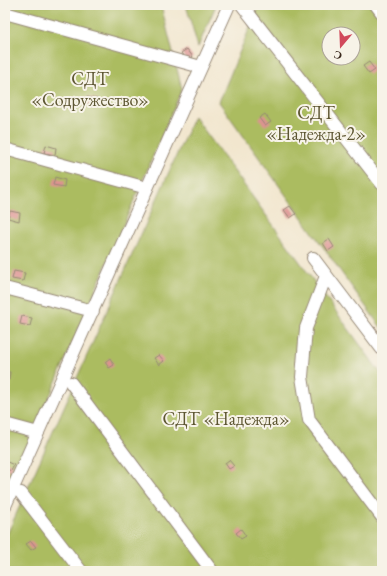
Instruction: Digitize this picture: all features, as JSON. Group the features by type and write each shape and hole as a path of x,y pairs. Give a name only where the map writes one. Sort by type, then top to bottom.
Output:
{"street":[{"path":"5,506 229,5"},
{"path":"242,5 382,184"},
{"path":"376,5 382,13"},
{"path":"5,13 201,67"},
{"path":"5,149 147,188"},
{"path":"313,258 382,349"},
{"path":"326,276 306,328 302,377 309,420 382,517"},
{"path":"5,288 93,311"},
{"path":"71,383 212,571"},
{"path":"5,424 38,433"},
{"path":"21,493 81,571"}],"green space":[{"name":"СДТ «Содружество»","path":"5,5 161,5 182,89 5,500"},
{"path":"186,5 216,5 198,47"},
{"name":"СДТ «Надежда-2»","path":"259,5 382,5 382,329 219,102"},
{"name":"СДТ «Надежда»","path":"194,116 382,375 382,571 5,571 5,539"}],"building":[{"path":"187,49 193,57 187,61 181,53"},
{"path":"369,62 375,70 369,74 363,66"},
{"path":"86,97 97,99 95,107 85,104"},
{"path":"265,114 271,122 265,126 259,118"},
{"path":"46,145 56,148 55,155 44,153"},
{"path":"55,177 65,180 64,187 53,185"},
{"path":"290,206 296,214 290,218 284,210"},
{"path":"10,211 20,213 19,221 8,218"},
{"path":"329,239 334,247 328,251 323,243"},
{"path":"14,271 25,273 23,281 12,279"},
{"path":"22,316 32,318 30,326 20,324"},
{"path":"375,327 381,335 375,339 369,331"},
{"path":"159,355 164,361 159,365 154,358"},
{"path":"110,358 114,365 109,368 105,362"},
{"path":"5,371 10,372 9,380 5,379"},
{"path":"229,460 234,466 229,469 225,463"},
{"path":"5,461 14,465 11,471 5,468"},
{"path":"241,529 246,536 241,539 236,533"},
{"path":"31,541 36,547 31,550 26,544"}]}
